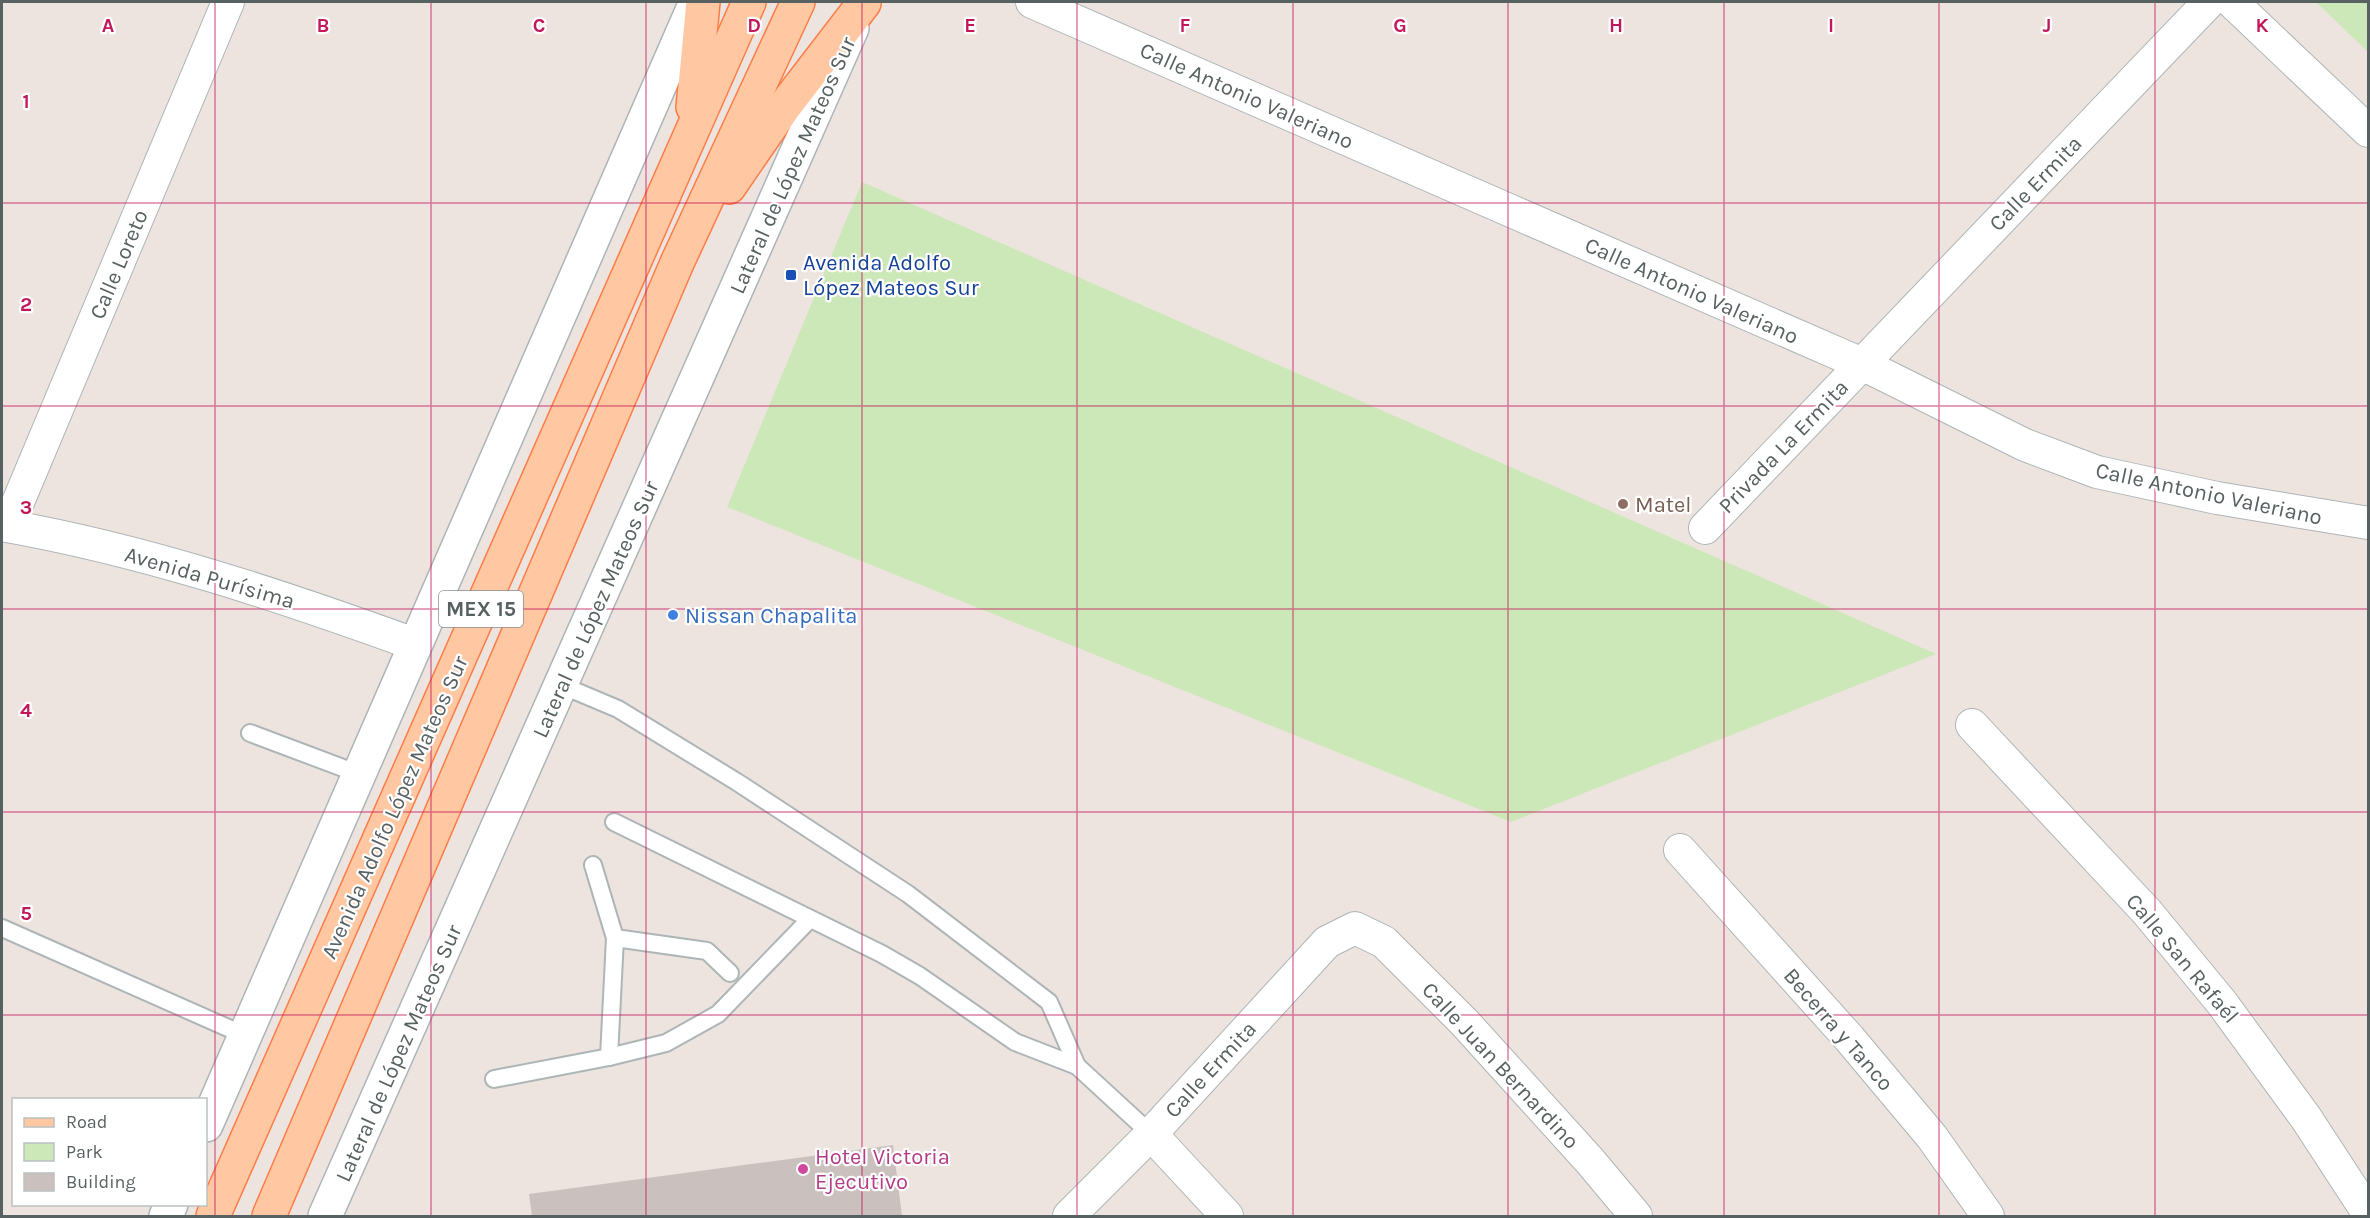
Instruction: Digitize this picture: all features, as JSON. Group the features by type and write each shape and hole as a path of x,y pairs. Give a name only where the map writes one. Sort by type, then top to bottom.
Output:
{"main road":[{"path":"207,1123 696,2"},
{"path":"690,135 703,2"},
{"name":"Avenida Adolfo López Mateos Sur","path":"213,1216 749,2"},
{"name":"Avenida Adolfo López Mateos Sur","path":"269,1216 677,262 798,2"},
{"path":"677,262 784,107 864,2"},
{"name":"Lateral de López Mateos Sur","path":"326,1216 864,2"}],"street":[{"name":"Calle Loreto","path":"5,526 228,2"},
{"name":"Calle Antonio Valeriano","path":"1032,2 1862,364 2025,444 2097,471 2217,498 2368,523"},
{"name":"Calle Ermita","path":"1862,364 2209,2"},
{"path":"2232,2 2368,131"},
{"name":"Privada La Ermita","path":"1705,528 1862,364"},
{"name":"Avenida Purísima","path":"5,526 176,564 311,607 414,644"},
{"name":"Calle San Rafaél","path":"1972,725 2147,912 2222,1004 2306,1118 2368,1213"},
{"name":"Becerra y Tanco","path":"1680,850 1849,1038 1932,1137 1988,1216"},
{"name":"Calle Ermita","path":"1069,1216 1151,1134 1327,942 1355,928"},
{"name":"Calle Juan Bernardino","path":"1355,928 1384,942 1465,1023 1590,1161 1636,1216"},
{"path":"1151,1134 1227,1216"}],"lane":[{"path":"561,685 618,710 737,782 908,894 1049,1002 1077,1066"},
{"path":"250,733 359,774"},
{"path":"614,822 920,976 1015,1042 1077,1066 1151,1134"},
{"path":"593,865 615,938 609,1057"},
{"path":"494,1079 609,1057 666,1043 718,1014 810,919"},
{"path":"2,928 244,1035"},
{"path":"615,938 707,951 730,973"}],"green space":[{"path":"2316,2 2368,2 2368,52"},
{"path":"862,182 1936,654 1511,822 727,507"}],"building":[{"name":"Hotel Victoria Ejecutivo","path":"893,1145 902,1216 532,1216 529,1194"}],"place":[{"name":"Avenida Adolfo López Mateos Sur","path":"791,275"},
{"name":"Matel","path":"1623,504"},
{"name":"Nissan Chapalita","path":"673,615"},
{"name":"Hotel Victoria Ejecutivo","path":"803,1169"}]}
